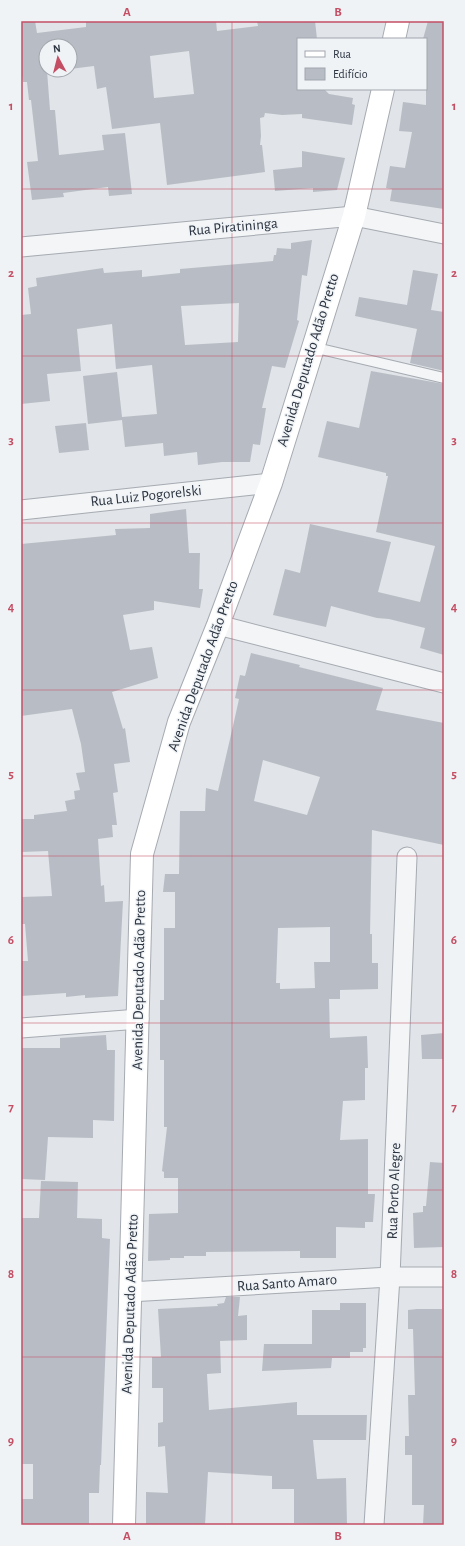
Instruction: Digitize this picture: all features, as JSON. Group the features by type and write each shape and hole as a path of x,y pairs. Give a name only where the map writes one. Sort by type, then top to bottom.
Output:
{"street":[{"path":"394,38 398,21"},
{"name":"Avenida Deputado Adão Pretto","path":"124,1525 139,1019 142,854 179,722 218,625 271,483 312,347 354,216 383,90"},
{"name":"Rua Piratininga","path":"21,247 354,216 444,234"},
{"name":"Rua Luiz Pogorelski","path":"21,510 271,483"},
{"path":"218,625 444,683"},
{"name":"Rua Porto Alegre","path":"374,1525 390,1277 407,857"},
{"path":"21,1028 139,1019"},
{"name":"Rua Santo Amaro","path":"130,1292 390,1277 444,1276"}],"lane":[{"path":"312,347 444,378"}],"building":[{"path":"21,21 35,21 37,33 86,27 86,21 216,21 217,31 258,26 257,21 315,21 317,38 297,38 297,90 325,90 329,94 353,98 352,104 355,105 352,125 302,118 302,114 282,115 265,113 264,117 260,118 260,145 262,145 265,172 167,185 160,123 112,129 106,87 97,89 94,66 78,68 78,38 38,38 38,78 48,78 50,110 55,110 59,155 104,150 102,135 125,133 132,194 109,196 108,187 63,193 64,197 32,200 27,162 38,161 31,100 29,100 27,82 23,82 21,67","holes":["189,51 194,94 154,98 150,56"]},
{"path":"428,21 444,21 444,209 390,201 392,189 386,188 390,166 405,168 412,132 399,131 403,102 426,105 427,38 423,38"},
{"path":"302,151 345,158 337,190 313,192 313,188 275,191 273,170 302,167"},
{"path":"312,240 307,276 302,275 297,320 299,321 285,368 272,366 262,408 266,408 260,445 253,444 250,462 222,462 198,465 197,452 164,456 163,443 125,447 122,420 88,424 83,376 117,372 122,417 157,414 152,365 116,369 112,324 77,329 81,371 47,374 50,401 21,404 21,315 31,314 28,288 37,286 36,278 103,268 104,273 142,270 142,277 180,273 180,269 273,261 277,248 291,249 291,243","holes":["239,303 238,342 185,345 181,306"]},
{"path":"413,270 438,274 431,310 444,312 444,371 410,363 417,329 355,316 359,297 407,305"},
{"path":"371,371 444,384 444,655 420,648 425,628 389,619 377,618 331,606 326,627 273,615 285,569 300,573 310,524 391,542 378,592 420,602 435,546 376,532 388,476 386,476 386,473 318,457 327,421 359,428"},
{"path":"86,423 89,450 59,453 55,426"},
{"path":"186,509 189,553 200,553 199,589 203,589 200,608 154,601 154,610 123,615 130,650 152,647 158,678 112,692 123,729 125,728 130,762 114,764 118,792 113,793 117,825 112,825 113,837 98,839 101,886 104,885 105,902 123,901 118,996 85,998 85,995 66,997 66,993 21,996 21,961 28,961 25,924 21,924 21,897 52,896 48,851 21,852 21,819 34,819 34,815 67,811 65,801 75,799 74,791 80,790 76,773 85,772 81,744 72,709 21,716 21,544 116,535 115,529 150,528 150,514"},
{"path":"251,653 300,665 299,667 383,688 376,710 444,723 444,845 372,830 370,934 372,934 372,963 378,963 378,989 340,990 340,999 329,999 330,1038 367,1036 368,1068 365,1068 365,1100 343,1101 340,1140 368,1139 368,1194 375,1194 373,1222 365,1222 365,1228 336,1227 336,1258 300,1258 300,1251 206,1252 206,1256 184,1256 184,1258 170,1258 170,1260 148,1261 149,1214 178,1213 178,1178 164,1178 164,1172 162,1171 167,1127 164,1127 164,1060 160,1060 160,1000 164,1000 164,928 175,928 175,892 163,892 165,874 179,874 180,811 205,811 206,788 218,791 239,699 235,698 240,675 245,676","holes":["263,760 320,777 307,815 254,801","330,927 330,962 314,962 315,988 280,989 280,983 276,983 278,928"]},
{"path":"444,1033 444,1059 422,1059 421,1035"},
{"path":"106,1035 107,1050 115,1050 114,1121 93,1120 93,1138 48,1137 45,1180 21,1179 21,1048 60,1048 60,1038"},
{"path":"430,1162 444,1163 444,1247 414,1248 413,1213 423,1212 423,1206 426,1206"},
{"path":"41,1181 78,1182 77,1218 102,1219 102,1238 110,1239 99,1493 89,1493 89,1525 21,1525 21,1499 33,1499 33,1464 21,1464 21,1218 39,1218"},
{"path":"226,1297 240,1297 238,1316 247,1315 247,1340 220,1341 221,1373 207,1374 209,1410 297,1402 297,1415 367,1415 366,1440 313,1440 317,1479 346,1478 347,1525 294,1523 294,1489 272,1489 272,1476 208,1472 205,1525 146,1525 146,1492 168,1493 165,1446 158,1447 158,1423 163,1422 163,1388 152,1388 152,1357 161,1357 158,1309 218,1306 217,1304 224,1303"},
{"path":"340,1303 366,1303 366,1348 363,1348 363,1352 350,1352 350,1358 332,1358 331,1368 262,1371 264,1344 312,1344 312,1310 340,1310"},
{"path":"442,1309 444,1525 423,1525 424,1505 412,1505 412,1455 405,1455 405,1436 409,1436 408,1395 415,1395 413,1329 408,1329 408,1310"}]}
